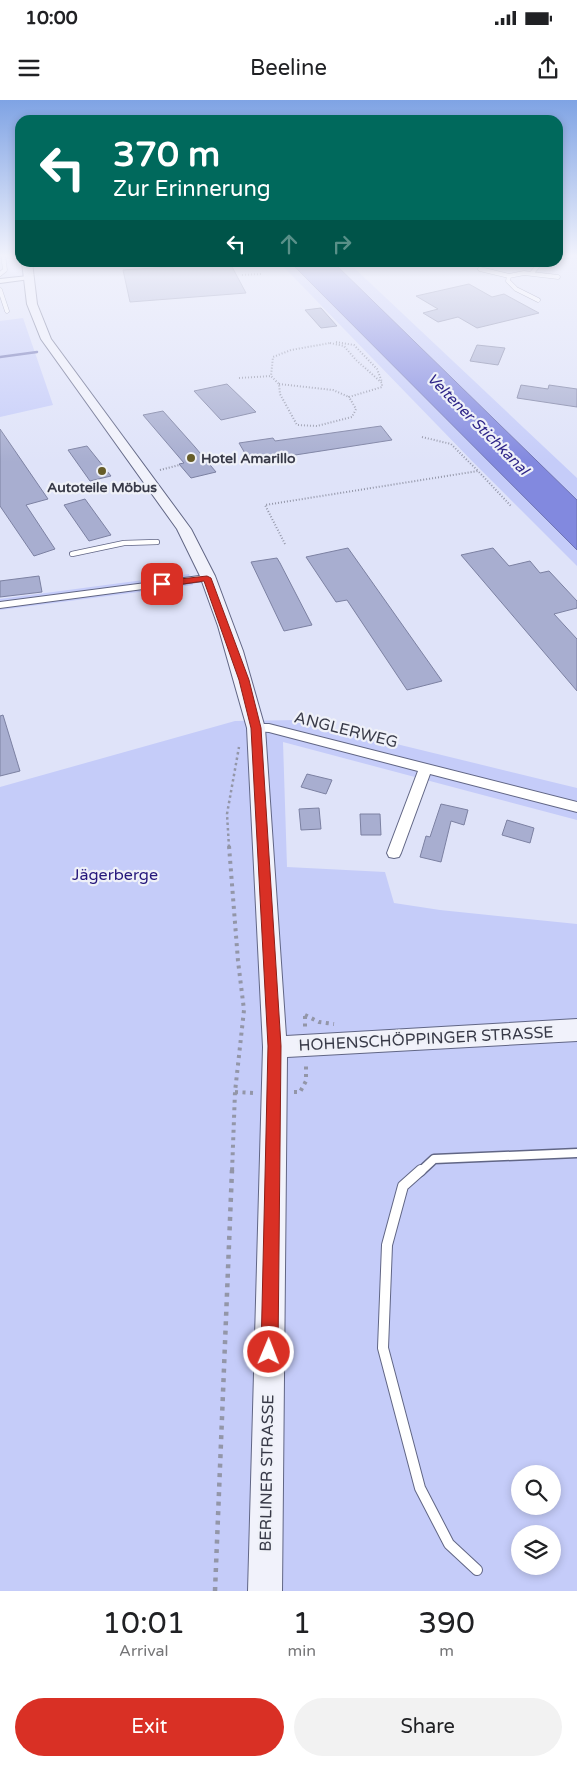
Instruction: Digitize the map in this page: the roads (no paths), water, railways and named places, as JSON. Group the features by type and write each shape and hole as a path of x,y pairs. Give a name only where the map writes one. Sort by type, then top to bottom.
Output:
{"main road":[{"name":"BERLINER STRASSE","path":"40,324 46,339 184,529 201,558 244,680 256,728 274,1046 265,1591"},
{"name":"HOHENSCHÖPPINGER STRASSE","path":"274,1046 577,1030"}],"street":[{"path":"0,605 207,578"},
{"name":"ANGLERWEG","path":"256,728 269,728 577,807"},
{"path":"394,853 426,768"}],"lane":[{"path":"72,554 124,543 157,542"},
{"path":"477,1570 450,1544 420,1488 384,1348 387,1245 403,1186 434,1159 577,1153"}],"water":[{"name":"Veltener Stichkanal","path":"351,324 396,324 577,500 577,550"}],"waterway":[{"path":"0,357 37,352"}],"place":[{"name":"Hotel Amarillo","path":"191,458"},
{"name":"Autoteile Möbus","path":"102,471"}],"park label":[{"name":"Jägerberge","path":"115,875"}]}
